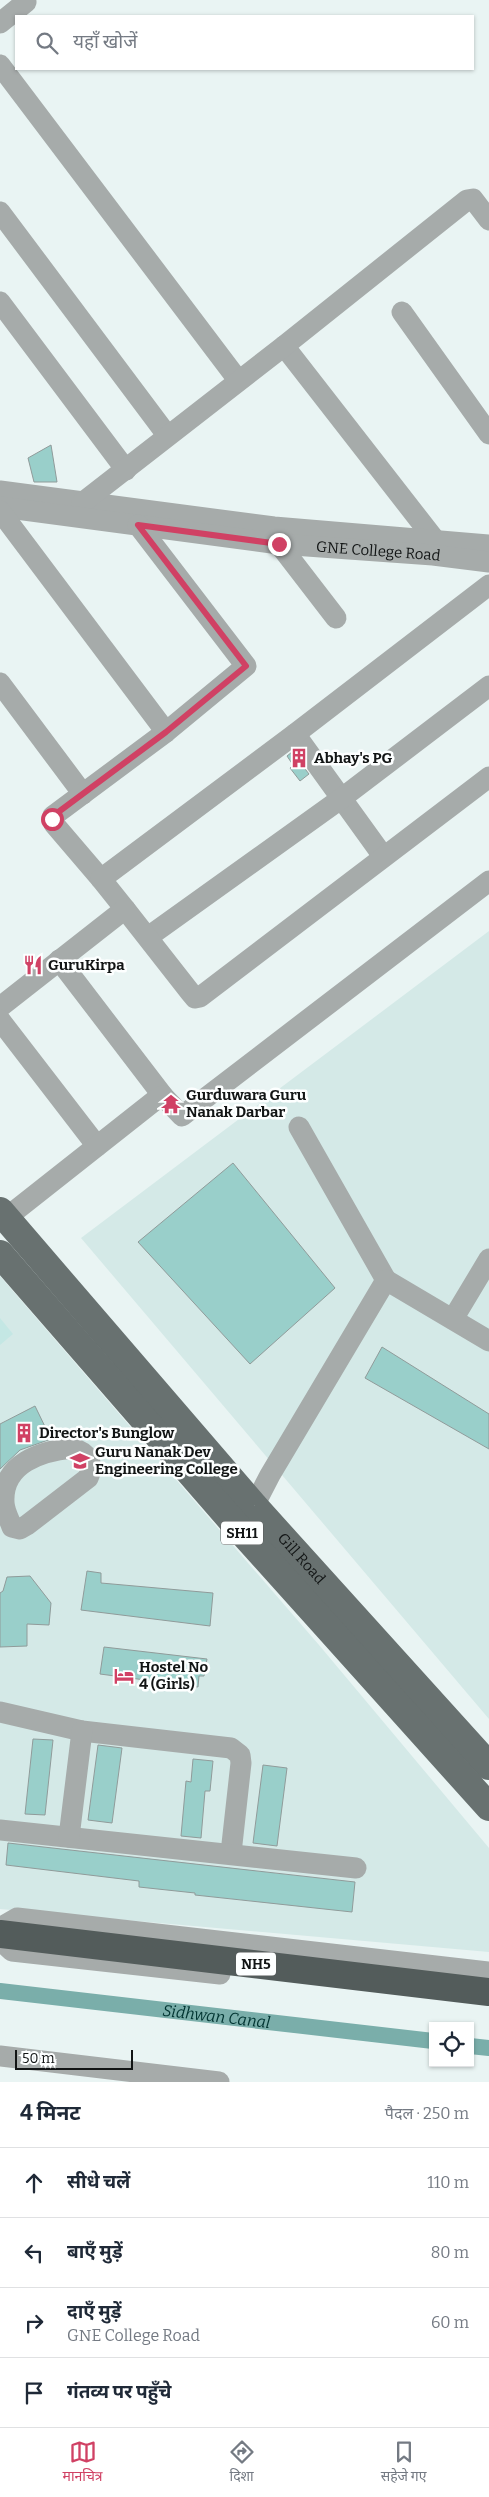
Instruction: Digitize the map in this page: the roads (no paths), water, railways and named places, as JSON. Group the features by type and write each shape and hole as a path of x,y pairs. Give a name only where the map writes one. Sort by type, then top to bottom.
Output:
{"highway":[{"name":"NH5","path":"6,1934 489,1992"}],"main road":[{"name":"Gill Road","path":"3,1214 254,1506 489,1766"},
{"name":"Gill Road","path":"0,1254 239,1529 489,1807"}],"street":[{"path":"0,23 26,1"},
{"path":"0,65 238,380"},
{"path":"82,503 468,200 473,199 477,202 489,220"},
{"path":"0,212 167,435"},
{"path":"0,302 126,470"},
{"path":"402,312 489,434"},
{"path":"284,346 434,540"},
{"name":"GNE College Road","path":"0,491 274,527 489,545"},
{"name":"GNE College Road","path":"0,506 279,544 433,555 489,562"},
{"path":"0,511 166,732"},
{"path":"138,525 246,666 166,732 53,816 52,819 195,998 200,997 489,777"},
{"path":"279,544 336,618"},
{"path":"101,879 295,734 489,585"},
{"path":"0,683 83,794"},
{"path":"148,937 342,798 489,686"},
{"path":"295,734 383,856"},
{"path":"59,960 163,1096 182,1116 489,881"},
{"path":"0,1007 125,909"},
{"path":"0,1020 97,1146"},
{"path":"3,1214 163,1096"},
{"path":"299,1126 386,1280 489,1341"},
{"path":"453,1318 489,1259"},
{"path":"254,1506 270,1475 386,1280"},
{"path":"0,1712 82,1732 236,1750 240,1755 241,1763 231,1853"},
{"path":"69,1837 82,1732"},
{"path":"0,1830 231,1853 356,1868"},
{"path":"489,1972 17,1918 6,1934 12,1951 489,2004"},
{"path":"0,2056 219,2082"}],"waterway":[{"name":"Sidhwan Canal","path":"0,1991 429,2041"},
{"name":"Sidhwan Canal","path":"474,2046 489,2048"}],"place":[{"name":"Abhay's PG","path":"299,758"},
{"name":"GuruKirpa","path":"33,965"},
{"name":"Gurduwara Guru Nanak Darbar","path":"171,1104"},
{"name":"Director's Bunglow","path":"24,1433"},
{"name":"Guru Nanak Dev Engineering College","path":"80,1461"},
{"name":"Hostel No 4 (Girls)","path":"124,1676"}]}
